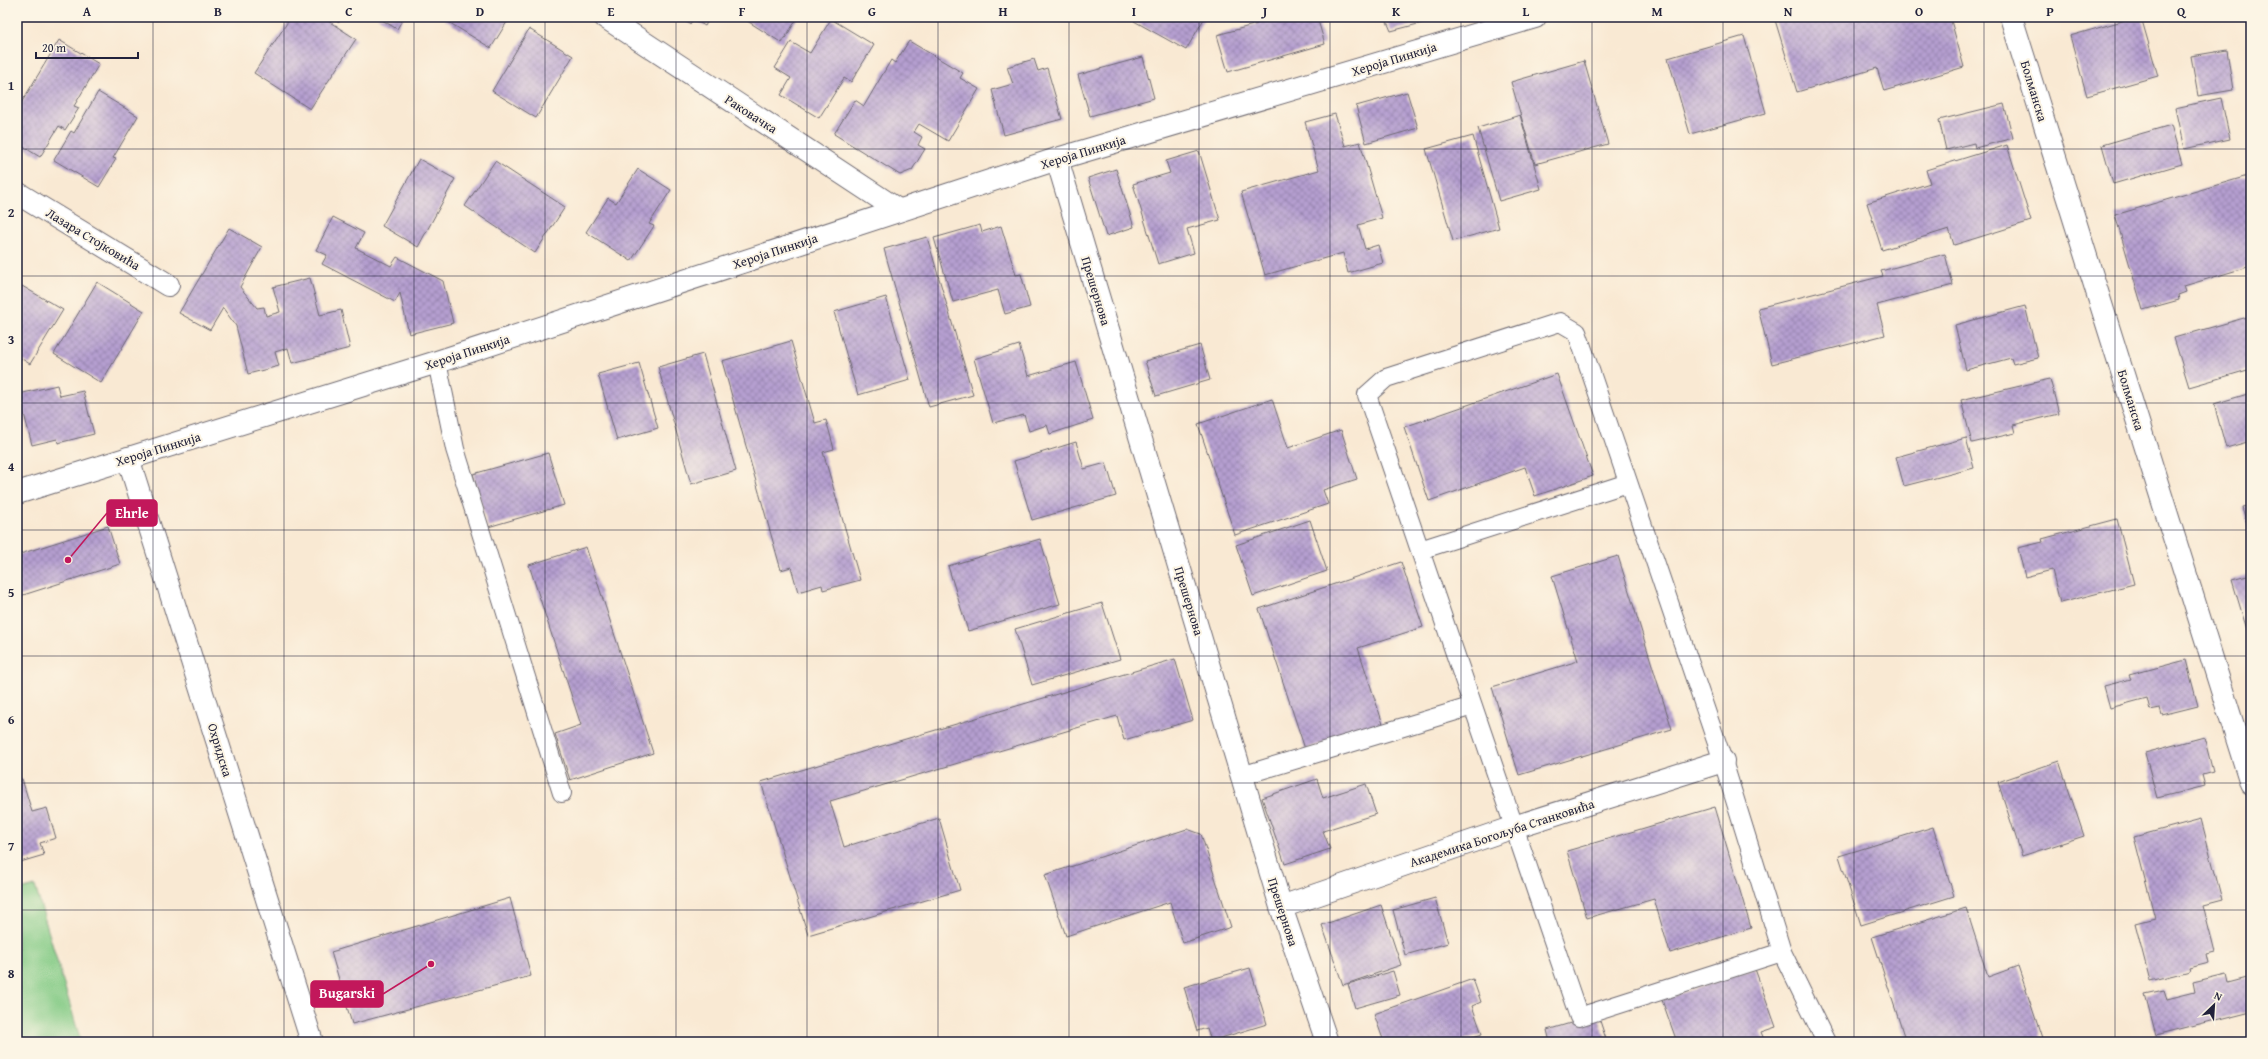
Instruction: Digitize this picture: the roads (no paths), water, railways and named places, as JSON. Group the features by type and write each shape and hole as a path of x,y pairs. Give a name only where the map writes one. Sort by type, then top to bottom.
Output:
{"street":[{"name":"Раковачка","path":"605,17 898,210"},
{"name":"Болманска","path":"2011,17 2251,783"},
{"name":"Хероја Пинкија","path":"17,493 437,362 1057,159 1522,19"},
{"name":"Прешернова","path":"1057,159 1241,776 1281,907 1326,1042"},
{"name":"Лазара Стојковића","path":"17,193 168,285"},
{"name":"Охридска","path":"128,458 312,1042"},
{"name":"Академика Богољуба Станковића","path":"1281,907 1514,827 1723,761"}],"lane":[{"path":"1782,952 1579,1017 1367,395 1386,378 1560,322 1577,332 1723,761 1782,952 1826,1042"},
{"path":"437,362 455,449 562,793"},
{"path":"1420,550 1628,483"},
{"path":"1241,776 1473,706"}],"place":[{"name":"Ehrle","path":"68,560"},
{"name":"Bugarski","path":"431,964"}]}
